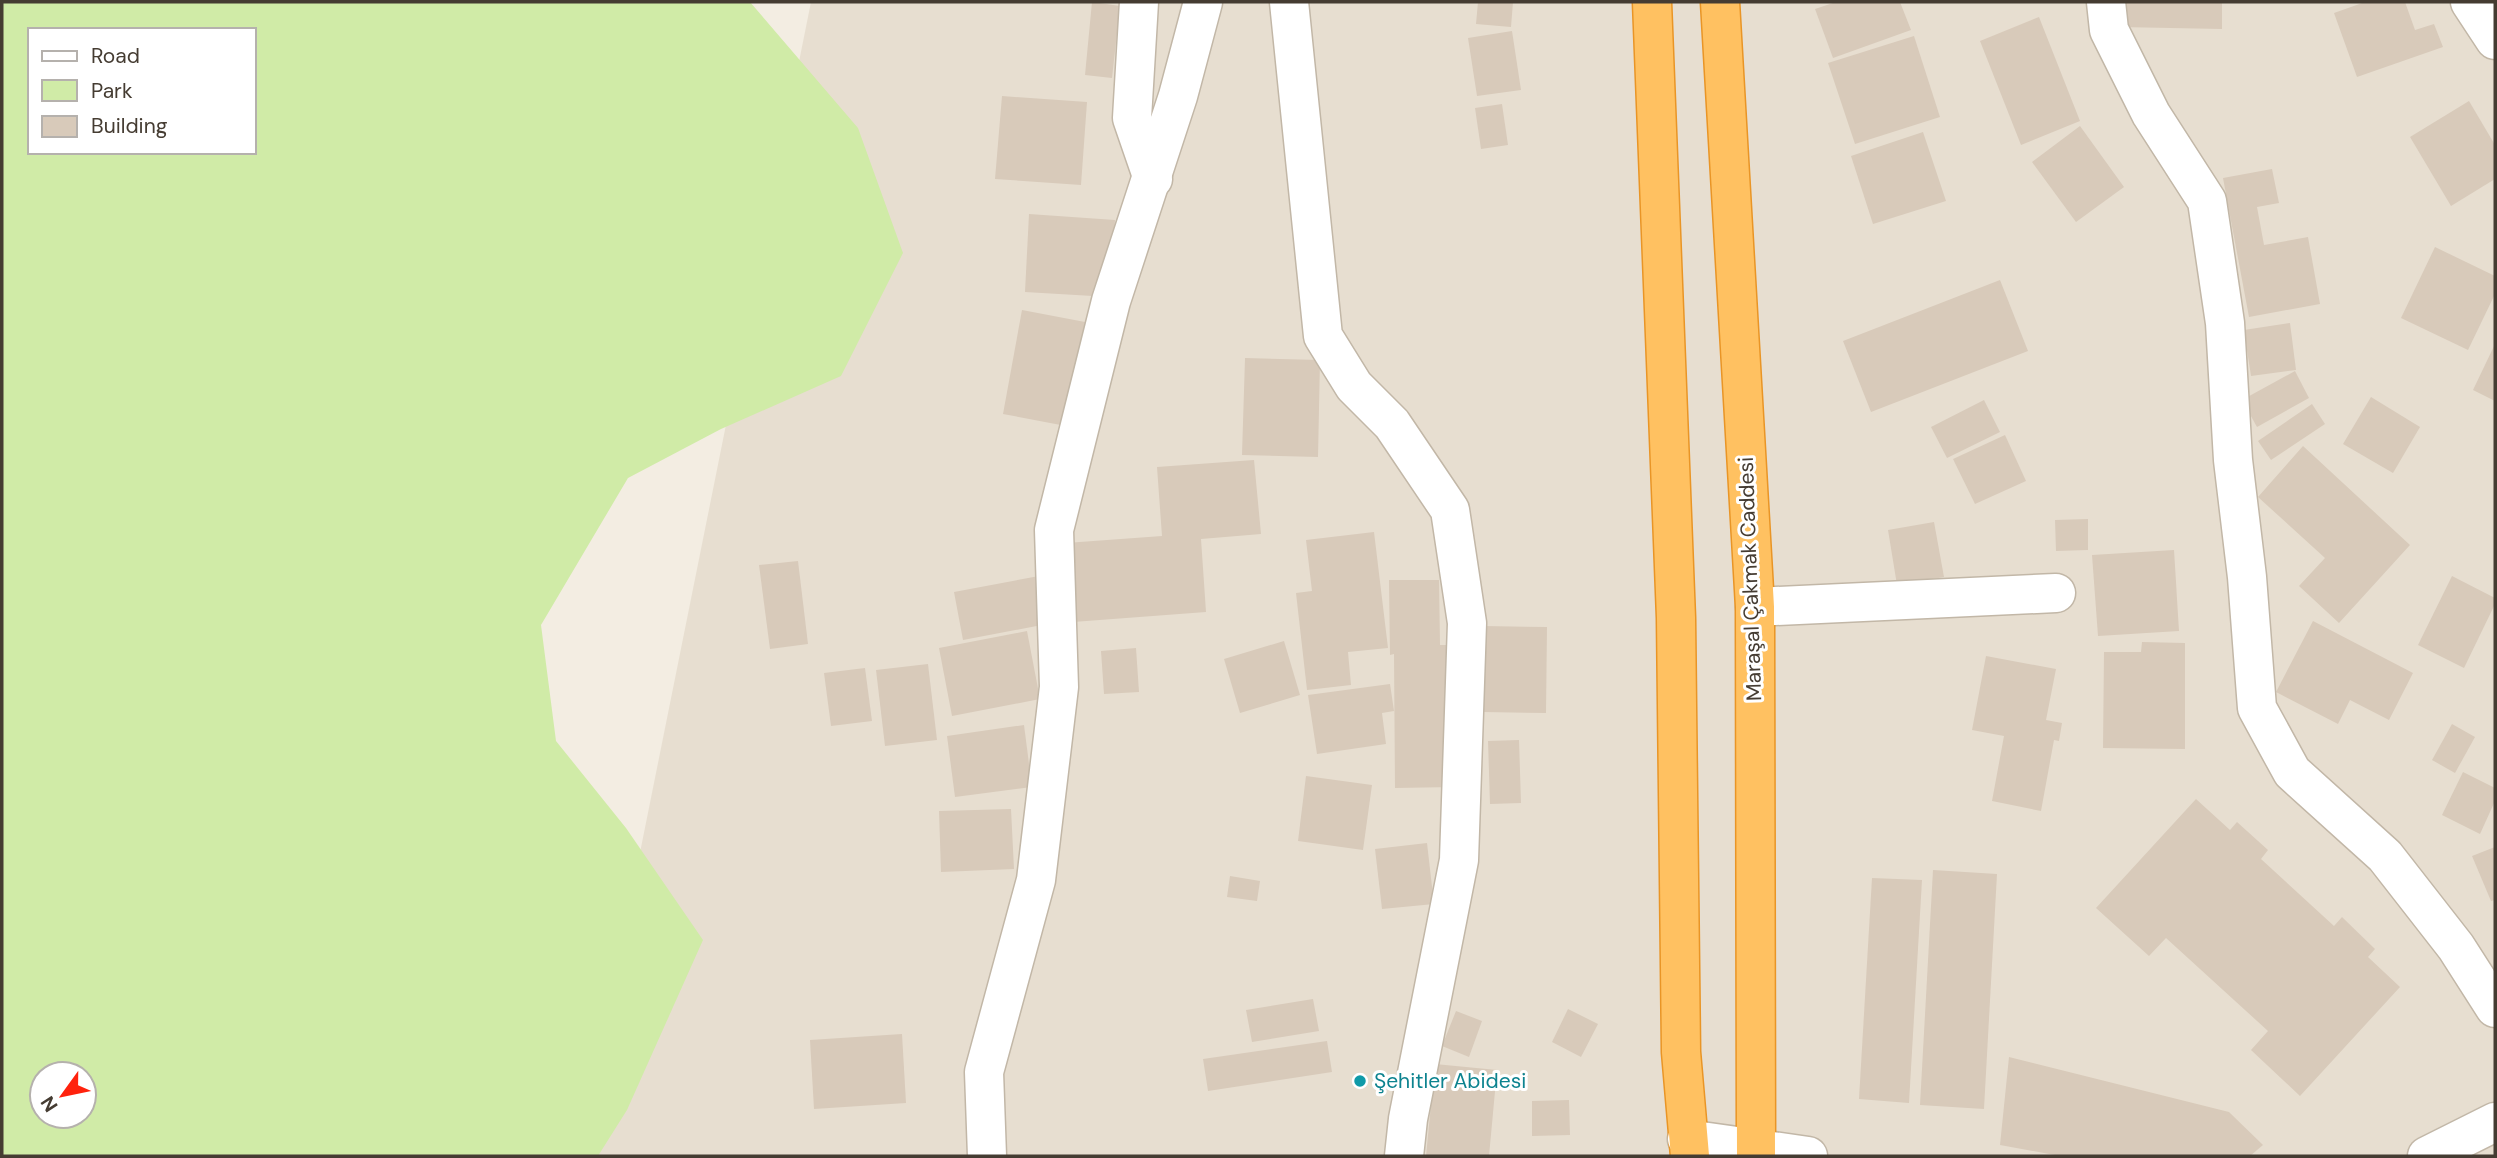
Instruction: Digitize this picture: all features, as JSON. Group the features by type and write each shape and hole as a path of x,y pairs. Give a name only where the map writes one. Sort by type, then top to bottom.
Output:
{"highway":[{"path":"1653,2 1676,618 1681,1052 1688,1148"},
{"name":"Maraşal Çakmak Caddesi","path":"1720,2 1755,607 1756,1152"}],"street":[{"path":"1139,2 1132,118 1153,179"},
{"path":"986,1156 984,1072 1036,880 1059,687 1054,530 1111,301 1153,179 1203,2"},
{"path":"1289,2 1322,336 1354,386 1392,424 1450,510 1467,623 1460,860 1408,1119 1404,1156"},
{"path":"2106,2 2109,30 2151,114 2207,201 2225,323 2233,460 2257,708 2292,772 2385,856 2456,947 2495,1008"},
{"path":"2470,2 2495,40"},
{"path":"1755,607 2056,593"},
{"path":"2427,1156 2495,1122"},
{"path":"1688,1148 1808,1156"}],"shaded area":[{"path":"811,2 2495,2 2495,1156 579,1156"}],"green space":[{"path":"2,2 750,2 858,128 903,253 841,376 721,429 628,478 541,625 556,741 626,828 703,940 627,1110 598,1156 2,1156"}],"building":[{"path":"1092,2 1120,6 1112,78 1085,75"},
{"path":"1478,2 1513,2 1511,27 1476,24"},
{"path":"1836,2 1900,2 1911,30 1833,58 1815,9"},
{"path":"2119,2 2222,2 2222,29 2119,27"},
{"path":"2365,2 2405,2 2415,30 2434,24 2443,47 2357,77 2334,13"},
{"path":"2039,17 2080,121 2021,145 1980,41"},
{"path":"1512,31 1521,90 1477,96 1468,38"},
{"path":"1914,36 1940,117 1855,144 1828,63"},
{"path":"1002,96 1087,102 1081,185 995,179"},
{"path":"2469,101 2495,145 2495,179 2451,206 2410,137"},
{"path":"1502,104 1508,145 1481,149 1475,108"},
{"path":"2080,126 2124,187 2076,222 2032,162"},
{"path":"1923,132 1946,201 1873,224 1851,156"},
{"path":"2272,169 2279,203 2257,207 2264,245 2308,237 2320,304 2249,317 2223,178"},
{"path":"1029,214 1115,220 1110,297 1025,292"},
{"path":"2435,247 2495,276 2495,294 2468,350 2401,318"},
{"path":"2000,280 2028,351 1871,412 1843,341"},
{"path":"1022,310 1085,322 1066,426 1003,414"},
{"path":"2290,323 2296,370 2251,376 2244,330"},
{"path":"2495,344 2495,401 2473,390"},
{"path":"1245,358 1320,360 1318,457 1242,455"},
{"path":"2295,371 2309,398 2257,427 2242,400"},
{"path":"2371,397 2420,427 2393,473 2343,444"},
{"path":"1984,400 2000,432 1947,458 1931,427"},
{"path":"2312,404 2325,424 2271,460 2258,441"},
{"path":"2005,435 2026,481 1975,504 1953,459"},
{"path":"2303,446 2410,545 2339,623 2299,586 2325,558 2258,497"},
{"path":"1254,460 1261,534 1201,539 1206,612 1073,622 1066,543 1162,536 1157,467"},
{"path":"2088,519 2088,550 2056,551 2055,520"},
{"path":"1934,522 1944,577 1897,585 1888,530"},
{"path":"1374,532 1388,648 1348,652 1351,685 1307,690 1296,593 1312,591 1306,540"},
{"path":"2174,550 2179,631 2098,636 2092,555"},
{"path":"798,561 808,644 770,649 759,565"},
{"path":"1039,576 1047,624 963,640 954,592"},
{"path":"2452,576 2495,598 2495,604 2464,668 2418,645"},
{"path":"1389,580 1439,580 1440,645 1453,645 1454,787 1395,788 1394,654 1390,655"},
{"path":"2313,621 2413,673 2389,720 2350,700 2338,724 2276,692"},
{"path":"1483,626 1547,627 1546,713 1483,712"},
{"path":"1027,631 1040,699 952,716 939,648"},
{"path":"1284,641 1300,695 1240,713 1224,659"},
{"path":"2142,642 2185,643 2185,749 2103,748 2104,652 2141,652"},
{"path":"1136,648 1139,692 1104,694 1101,651"},
{"path":"1986,656 2056,669 2046,720 2062,723 2059,741 2054,740 2041,811 1992,801 2004,736 1972,730"},
{"path":"928,664 937,740 885,746 876,670"},
{"path":"865,668 872,721 831,726 824,673"},
{"path":"1390,684 1394,711 1382,713 1386,744 1317,754 1308,695"},
{"path":"2452,724 2475,737 2455,773 2432,760"},
{"path":"1024,725 1032,787 955,797 947,736"},
{"path":"1519,740 1521,803 1490,804 1488,741"},
{"path":"2463,772 2495,788 2495,801 2480,834 2442,815"},
{"path":"1306,776 1372,785 1363,850 1298,841"},
{"path":"2196,799 2230,830 2237,822 2268,850 2261,859 2334,926 2342,917 2375,949 2368,957 2400,987 2300,1096 2251,1050 2268,1031 2166,938 2149,956 2096,908"},
{"path":"1011,809 1014,869 941,872 939,811"},
{"path":"1427,843 1434,904 1382,909 1375,849"},
{"path":"2495,847 2495,900 2491,901 2472,856"},
{"path":"1933,870 1997,874 1984,1109 1920,1105"},
{"path":"1230,876 1260,881 1257,901 1227,897"},
{"path":"1872,878 1922,880 1909,1103 1859,1099"},
{"path":"1313,999 1319,1031 1252,1042 1246,1010"},
{"path":"1568,1009 1598,1024 1581,1057 1552,1042"},
{"path":"1456,1011 1482,1021 1469,1057 1442,1046"},
{"path":"902,1034 906,1103 814,1109 810,1040"},
{"path":"1327,1041 1332,1072 1208,1091 1203,1059"},
{"path":"2009,1057 2229,1112 2263,1145 2250,1156 2060,1156 2000,1145"},
{"path":"1435,1064 1497,1070 1489,1156 1426,1156"},
{"path":"1569,1100 1570,1135 1532,1136 1532,1101"}],"place":[{"name":"Şehitler Abidesi","path":"1360,1081"}]}
